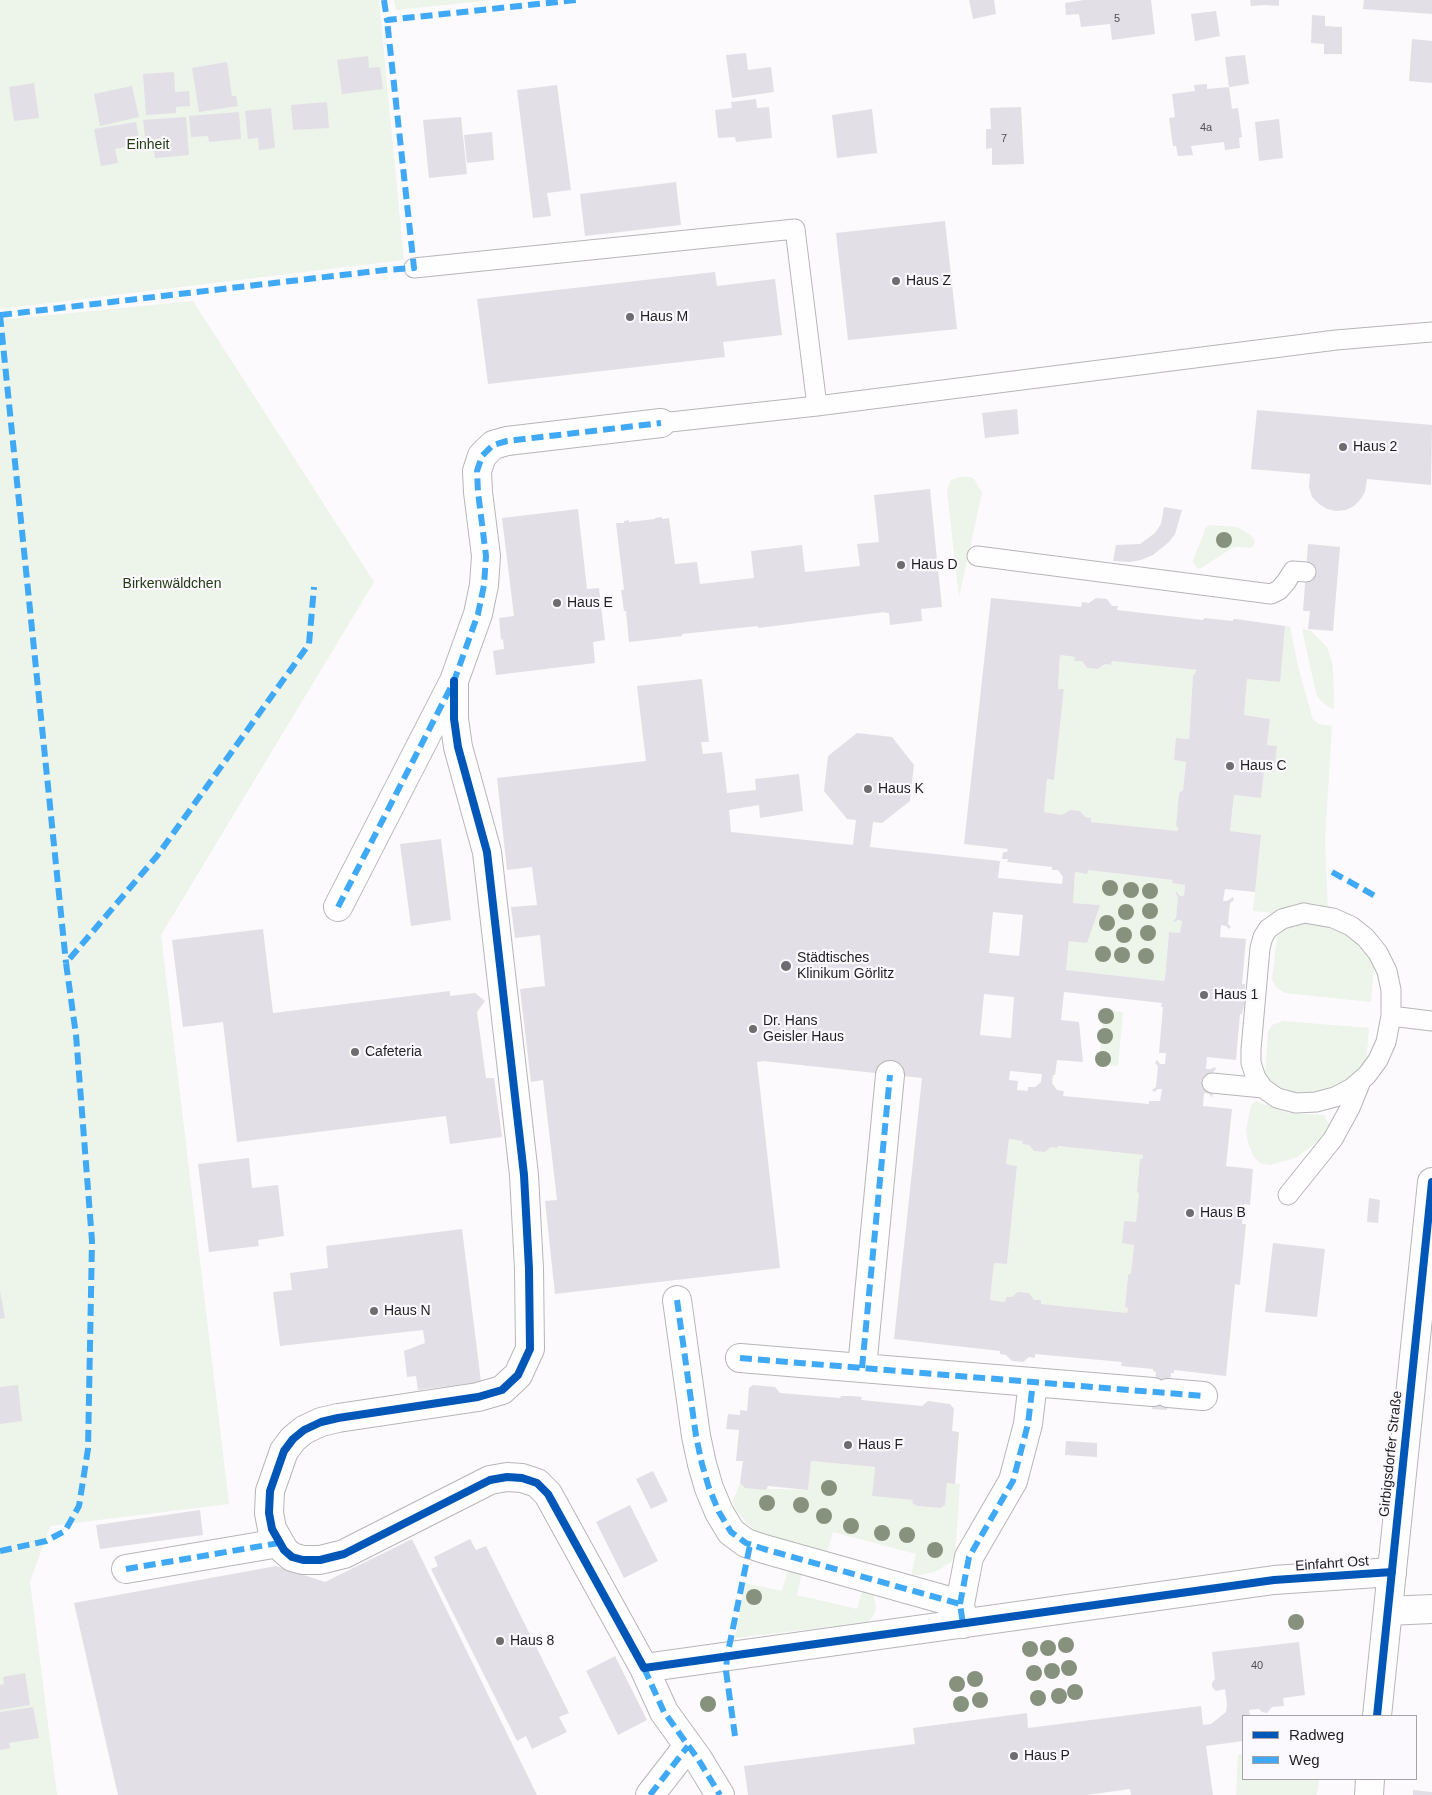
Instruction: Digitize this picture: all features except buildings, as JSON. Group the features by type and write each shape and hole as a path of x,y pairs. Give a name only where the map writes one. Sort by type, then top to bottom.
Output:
{"street":[{"path":"338,907 454,681 478,614 484,585 486,556 477,471 482,456 493,445 507,441 661,423"},
{"path":"454,681 454,719 458,747 487,852 524,1175 529,1269 530,1349 518,1375 502,1390 478,1397 338,1418 321,1422 298,1434 284,1451 270,1491 269,1513 272,1529 279,1543 292,1557 303,1560 320,1560 344,1554 490,1480 507,1477 522,1478 537,1483 548,1494 644,1668 664,1712 720,1795"},
{"path":"862,1368 890,1075"},
{"name":"Girbigsdorfer Straße","path":"1377,1715 1432,1182"},
{"name":"Girbigsdorfer Straße","path":"1420,1300 1432,1262"},
{"path":"677,1300 696,1436 702,1464 709,1488 732,1532 746,1543 757,1547 961,1614 969,1557 1013,1480 1028,1424 1033,1382"},
{"path":"740,1358 1203,1396"},
{"path":"126,1570 279,1543"},
{"name":"Einfahrt Ost","path":"644,1668 961,1614 1274,1580 1392,1572"},
{"path":"1388,1611 1432,1609"},
{"path":"650,1795 688,1746"},
{"path":"1368,1795 1370,1780"}],"lane":[{"path":"414,268 795,229 817,406"},
{"path":"661,423 817,406 1336,340 1432,332"},
{"path":"977,556 1271,594 1279,590 1293,571 1306,572"},
{"path":"1304,913 1333,918 1351,926 1366,938 1378,953 1387,971 1391,990 1391,1016 1386,1042 1378,1060 1352,1088 1334,1097 1316,1102 1296,1103 1277,1098 1263,1088 1256,1078 1251,1063 1260,948 1263,937 1268,929 1282,919 1304,913"},
{"path":"1391,1016 1432,1020"},
{"path":"1288,1194 1333,1139 1350,1108 1362,1079"},
{"path":"1212,1083 1263,1088"}],"green space":[{"name":"Einheit","path":"0,0 379,0 404,260 0,309"},
{"path":"394,0 494,0 396,10"},
{"name":"Birkenwäldchen","path":"193,301 374,582 161,935 229,1504 50,1526 30,1582 57,1795 0,1795 0,320"},
{"path":"960,477 974,479 982,493 959,597 947,491 951,480"},
{"path":"1208,525 1237,527 1251,535 1255,541 1254,545 1251,548 1232,548 1198,569 1193,562 1194,557 1205,528"},
{"path":"1285,626 1290,626 1298,666 1313,720 1319,724 1332,726 1325,839 1328,912 1281,914 1253,911 1261,835 1230,831 1234,795 1261,798 1264,771 1274,771 1277,746 1267,745 1270,719 1244,715 1247,679 1279,682"},
{"path":"1302,629 1311,631 1327,647 1333,665 1334,709 1319,699 1316,693"},
{"path":"1060,655 1075,657 1074,661 1082,661 1087,668 1098,669 1105,664 1111,665 1112,661 1197,670 1193,676 1189,739 1177,738 1174,760 1186,762 1183,790 1179,793 1176,825 1178,831 1091,822 1091,818 1085,817 1080,811 1070,810 1062,815 1044,812 1047,779 1054,780 1064,690 1058,689"},
{"path":"1088,870 1173,880 1185,885 1184,896 1180,896 1177,892 1175,893 1178,897 1176,918 1173,921 1182,921 1180,933 1169,932 1164,981 1066,970 1069,941 1099,905 1073,903 1075,872 1086,874"},
{"path":"1314,921 1348,933 1363,946 1374,965 1371,1002 1285,993 1276,987 1272,979 1277,937 1284,929 1296,924"},
{"path":"1104,1010 1123,1012 1118,1066 1099,1064"},
{"path":"1283,1021 1369,1028 1366,1065 1333,1092 1298,1097 1270,1084 1265,1075 1268,1032 1272,1025"},
{"path":"1256,1101 1288,1113 1324,1115 1329,1125 1322,1138 1298,1157 1270,1165 1260,1163 1254,1157 1248,1143 1246,1130 1251,1105"},
{"path":"1009,1139 1023,1141 1022,1144 1029,1145 1034,1151 1045,1152 1051,1147 1057,1148 1058,1146 1143,1155 1143,1158 1140,1159 1136,1222 1124,1222 1122,1243 1134,1245 1131,1273 1128,1275 1125,1306 1128,1308 1127,1313 1041,1304 1041,1300 1034,1300 1029,1293 1006,1297 1005,1302 990,1300 994,1263 1007,1264 1017,1166 1006,1164"},
{"path":"811,1461 875,1467 872,1496 913,1500 912,1503 917,1506 940,1508 945,1505 947,1483 960,1484 955,1556 951,1562 937,1571 921,1575 911,1575 916,1554 833,1532 827,1553 758,1533 747,1524 734,1507 733,1501 740,1483 745,1488 808,1490"},
{"path":"788,1569 802,1573 797,1595 857,1609 863,1588 870,1590 873,1594 876,1606 875,1613 869,1621 862,1623 735,1638 745,1583 782,1591"},
{"path":"1242,1754 1242,1780 1319,1780 1317,1795 1236,1795 1238,1755"}],"marked path":[{"path":"384,0 387,20 576,0"},
{"path":"0,315 414,268 387,20"},
{"path":"0,315 66,963"},
{"path":"338,907 454,681 478,614 484,585 486,556 477,471 482,456 493,445 507,441 661,423"},
{"path":"0,1551 46,1541 65,1531 79,1506 88,1449 92,1241 76,1035 66,963 157,856 309,644 314,587"},
{"path":"1332,872 1377,897"},
{"path":"862,1368 890,1075"},
{"path":"677,1300 696,1436 702,1464 719,1512 731,1532 746,1543 764,1549 960,1604 963,1624"},
{"path":"740,1358 1203,1396"},
{"path":"960,1604 969,1557 1013,1481 1028,1424 1033,1382"},
{"path":"126,1569 279,1543"},
{"path":"735,1736 726,1671 727,1657 750,1545"},
{"path":"644,1668 664,1712 698,1759 720,1795"},
{"path":"650,1795 688,1746"}],"cycle path":[{"path":"454,681 454,719 458,747 487,852 524,1175 529,1269 530,1349 518,1375 502,1390 478,1397 338,1418 321,1422 304,1430 293,1439 284,1451 270,1491 269,1513 272,1529 284,1550 292,1557 303,1560 320,1560 344,1554 490,1480 507,1477 522,1478 537,1483 548,1494 644,1668 1274,1580 1392,1572"},
{"path":"1377,1715 1432,1182"}],"place":[{"name":"Haus Z","path":"896,281"},
{"name":"Haus M","path":"630,317"},
{"name":"Haus 2","path":"1343,447"},
{"name":"Haus D","path":"901,565"},
{"name":"Haus E","path":"557,603"},
{"name":"Haus C","path":"1230,766"},
{"name":"Haus K","path":"868,789"},
{"name":"Städtisches Klinikum Görlitz","path":"786,966"},
{"name":"Haus 1","path":"1204,995"},
{"name":"Dr. Hans Geisler Haus","path":"753,1029"},
{"name":"Cafeteria","path":"355,1052"},
{"name":"Haus B","path":"1190,1213"},
{"name":"Haus N","path":"374,1311"},
{"name":"Haus F","path":"848,1445"},
{"name":"Haus 8","path":"500,1641"},
{"name":"Haus P","path":"1014,1756"}]}
